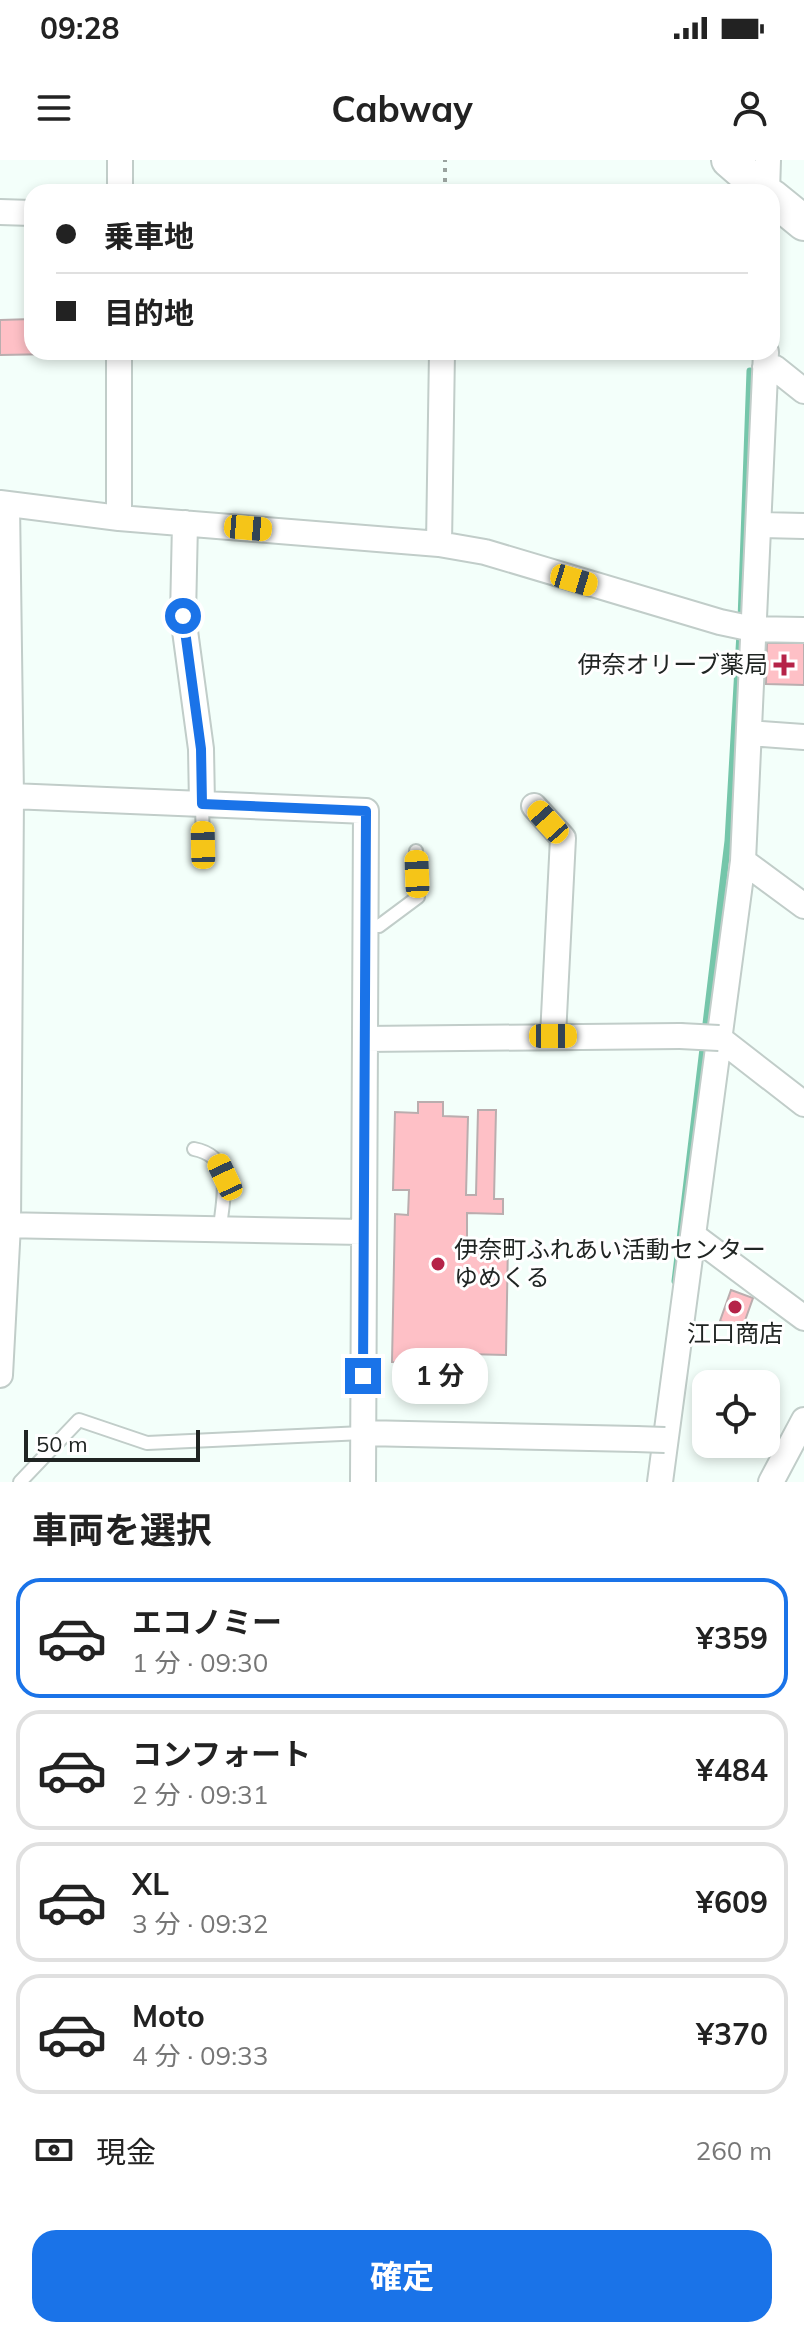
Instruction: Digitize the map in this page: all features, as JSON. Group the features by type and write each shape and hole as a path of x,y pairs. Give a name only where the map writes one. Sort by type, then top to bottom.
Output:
{"main road":[{"path":"729,160 758,184"},
{"path":"780,204 804,223"}],"street":[{"path":"120,160 120,184"},
{"path":"767,184 768,160"},
{"path":"0,212 24,213"},
{"path":"119,360 119,518"},
{"path":"439,544 442,360"},
{"path":"766,360 804,391"},
{"path":"660,1482 743,861 766,360"},
{"path":"0,1375 5,934 11,796 3,503 119,518 439,544 485,552 663,607 753,629 804,630"},
{"path":"185,523 183,616 201,749 202,804"},
{"path":"760,525 804,526"},
{"path":"749,733 804,737"},
{"path":"11,796 366,811 363,1482"},
{"path":"534,806 563,838 553,1036"},
{"path":"743,861 804,906"},
{"path":"365,1039 553,1036 719,1038 804,1104"},
{"path":"4,1225 362,1232"},
{"path":"694,1236 804,1318"},
{"path":"771,1482 804,1420"},
{"path":"363,1433 665,1440"}],"lane":[{"path":"202,804 203,845"},
{"path":"365,925 379,926 418,897 416,851"},
{"path":"194,1149 206,1151 218,1162 225,1177 220,1228"},
{"path":"20,1482 79,1420 147,1443 363,1433"}],"path":[{"path":"445,160 445,184"}],"building":[{"path":"24,319 24,355 0,355 0,320"},
{"path":"767,643 804,643 804,685 766,684"},
{"path":"418,1102 443,1102 443,1116 468,1117 466,1195 476,1195 478,1110 496,1110 494,1199 503,1199 503,1214 467,1213 467,1241 508,1242 506,1355 466,1354 466,1364 392,1362 395,1214 408,1215 409,1190 393,1190 395,1112 418,1113"},
{"path":"731,1290 753,1298 742,1329 720,1321"}],"waterway":[{"path":"741,620 750,371"},
{"path":"675,1281 728,841 740,633"}],"place":[{"name":"伊奈オリーブ薬局","path":"784,665"},
{"name":"伊奈町ふれあい活動センター ゆめくる","path":"438,1264"},
{"name":"江口商店","path":"735,1307"}],"route":[{"path":"183,616 201,749 202,804 366,811 363,1376"}]}
